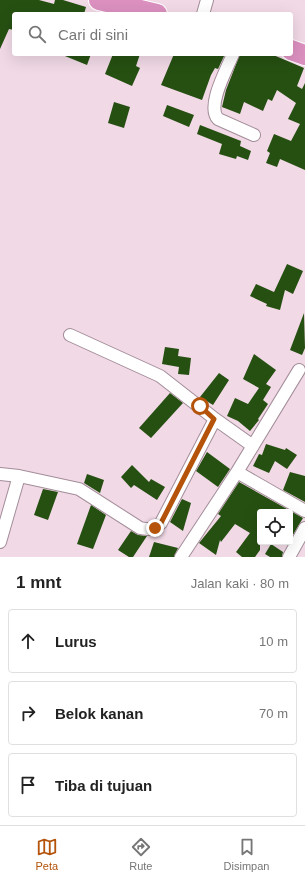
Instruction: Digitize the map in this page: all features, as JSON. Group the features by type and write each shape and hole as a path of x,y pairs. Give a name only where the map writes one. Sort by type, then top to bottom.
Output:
{"highway":[{"path":"99,0 149,12"},
{"path":"293,51 305,55"}],"street":[{"path":"204,12 207,0"},
{"path":"232,56 213,103 214,115 218,119 254,134"},
{"path":"70,335 160,376 214,419 253,446"},
{"path":"181,557 237,472 299,370"},
{"path":"0,474 19,476 79,489 140,528 147,530 155,528 161,523 214,419"},
{"path":"237,472 305,511"},
{"path":"0,542 19,476"},
{"path":"289,557 305,528"}],"building":[{"path":"0,0 39,0 54,4 55,0 63,0 86,7 85,12 12,12 12,30 9,29 0,49"},
{"path":"65,56 90,56 87,65"},
{"path":"112,56 139,56 136,66 140,68 132,86 105,74"},
{"path":"173,56 224,56 218,69 215,68 211,75 202,100 161,85"},
{"path":"239,56 276,56 304,68 297,86 302,89 305,83 305,170 280,159 277,167 266,163 270,153 267,151 274,134 291,141 300,124 288,119 296,103 277,90 272,101 268,99 263,111 244,102 240,114 222,107 226,90"},
{"path":"114,102 130,107 124,128 108,123"},
{"path":"167,105 194,115 189,127 163,116"},
{"path":"200,125 241,141 240,146 251,151 248,160 237,156 236,159 219,154 222,144 197,134"},
{"path":"287,264 303,271 293,294 285,290 280,310 266,306 267,304 250,296 256,284 274,292"},
{"path":"304,313 305,348 302,355 290,350"},
{"path":"165,347 179,349 178,356 191,358 189,375 178,374 179,367 162,364"},
{"path":"254,354 276,370 266,384 271,387 263,400 268,404 258,419 259,420 250,431 238,421 227,416 235,398 248,404 259,388 243,379"},
{"path":"219,373 229,380 213,405 200,397"},
{"path":"170,393 183,403 151,438 139,428"},
{"path":"266,444 285,450 286,448 297,455 287,469 275,461 269,473 253,466 259,454 262,455"},
{"path":"207,452 230,469 218,487 196,471"},
{"path":"132,465 149,482 151,479 165,487 157,500 134,485 131,488 121,477"},
{"path":"290,472 305,476 305,502 283,490"},
{"path":"87,474 104,480 100,493 84,483"},
{"path":"239,482 287,509 257,509 257,545 260,545 260,550 255,557 242,557 236,552 250,533 235,524 221,542 220,540 216,555 199,543 221,516 218,514"},
{"path":"43,489 58,492 48,520 34,515"},
{"path":"182,499 191,503 183,531 170,522"},
{"path":"91,505 106,515 93,549 77,544"},
{"path":"293,512 303,518 293,535"},
{"path":"131,531 138,535 147,536 133,557 129,557 118,550"},
{"path":"154,542 178,548 174,557 149,557"},
{"path":"270,545 283,552 282,557 270,557 265,554"}],"route":[{"path":"155,528 161,523 214,419 200,406"}]}
